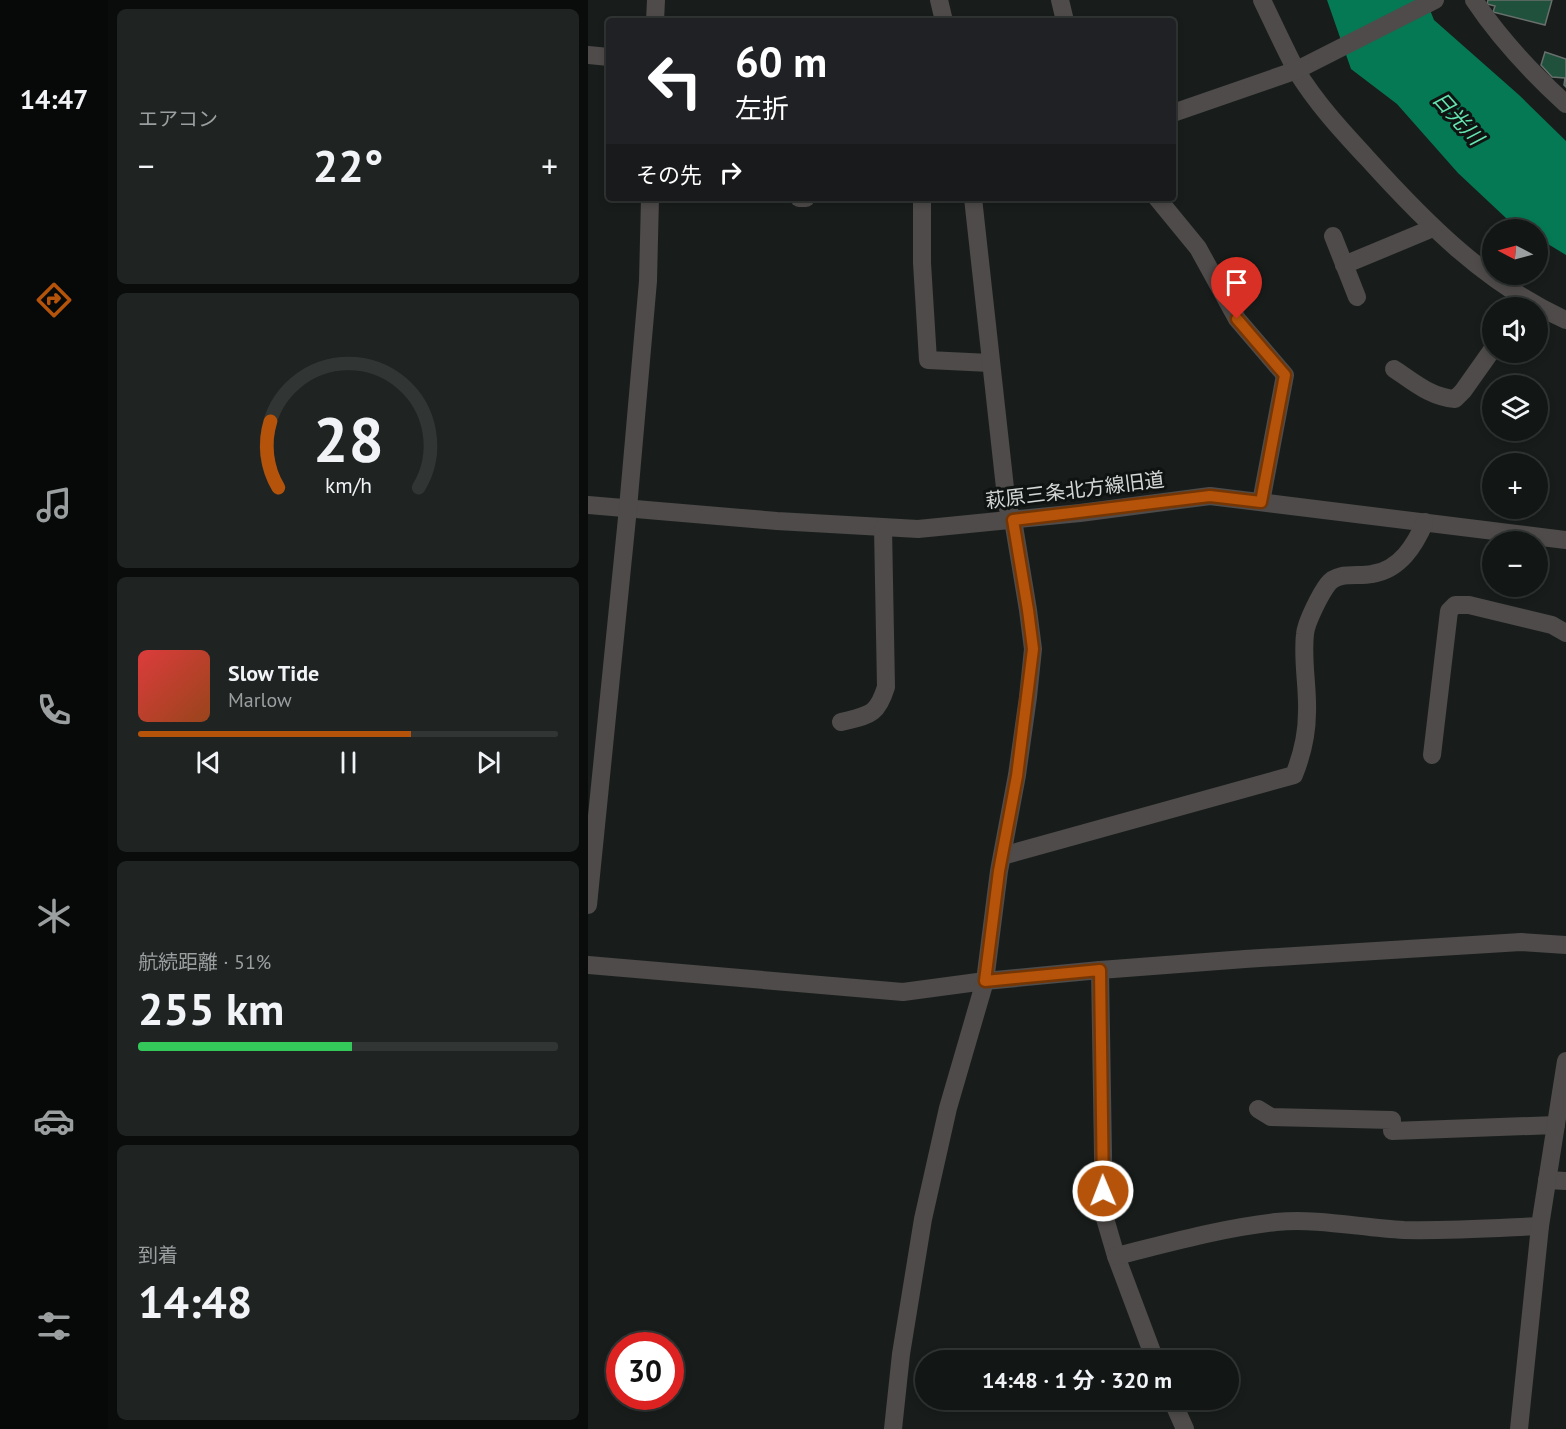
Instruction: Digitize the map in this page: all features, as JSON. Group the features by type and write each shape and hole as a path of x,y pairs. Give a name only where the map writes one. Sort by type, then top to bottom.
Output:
{"street":[{"path":"655,18 656,0"},
{"path":"939,0 943,18"},
{"path":"1060,0 1064,18"},
{"path":"1262,0 1297,70 1329,117 1412,209 1457,249 1517,297"},
{"path":"1176,112 1297,70 1434,0"},
{"path":"1474,0 1500,36 1535,76 1566,104"},
{"path":"588,55 606,57"},
{"path":"588,905 628,508 648,281 651,201"},
{"path":"922,201 922,263 928,360 990,363"},
{"path":"893,1429 901,1354 922,1219 948,1108 985,981 1002,856 1017,776 1033,649 1013,520 1007,506 973,201"},
{"path":"1159,201 1198,248 1237,319 1285,375 1261,502"},
{"path":"1344,265 1433,228"},
{"path":"1333,236 1357,297"},
{"path":"1548,311 1566,320"},
{"path":"1394,369 1431,394 1455,399 1483,363"},
{"name":"萩原三条北方線旧道","path":"588,505 918,530 1210,496 1566,540"},
{"path":"1002,856 1294,776 1304,748 1307,714 1305,632 1318,601 1329,582 1340,576 1374,574 1400,562 1415,544 1425,522"},
{"path":"841,722 872,714 881,704 886,687 883,528"},
{"path":"1432,755 1449,611 1455,605 1469,605 1552,625 1566,633"},
{"path":"588,965 903,992 985,981 1245,959 1521,942 1566,945"},
{"path":"1100,970 1104,1215 1116,1256 1151,1350"},
{"path":"1519,1429 1540,1226 1566,1061"},
{"path":"1258,1109 1271,1117 1392,1120 1392,1131 1556,1125"},
{"path":"1547,1180 1566,1181"},
{"path":"1116,1256 1211,1232 1278,1222 1328,1222 1403,1230 1540,1226"},
{"path":"1176,1410 1185,1429"}],"water":[{"name":"日光川","path":"1327,0 1426,0 1434,20 1519,95 1566,141 1566,255 1548,244 1548,219 1506,218 1458,173 1397,104 1351,69"}],"building":[{"path":"1488,0 1552,0 1545,25 1493,12 1495,6 1487,4"},
{"path":"1545,52 1566,59 1566,87 1565,78 1552,77 1541,65"}],"route":[{"path":"1103,1191 1100,970 985,981 999,871 1017,776 1033,649 1013,520 1210,496 1261,502 1285,375 1237,319"}]}
